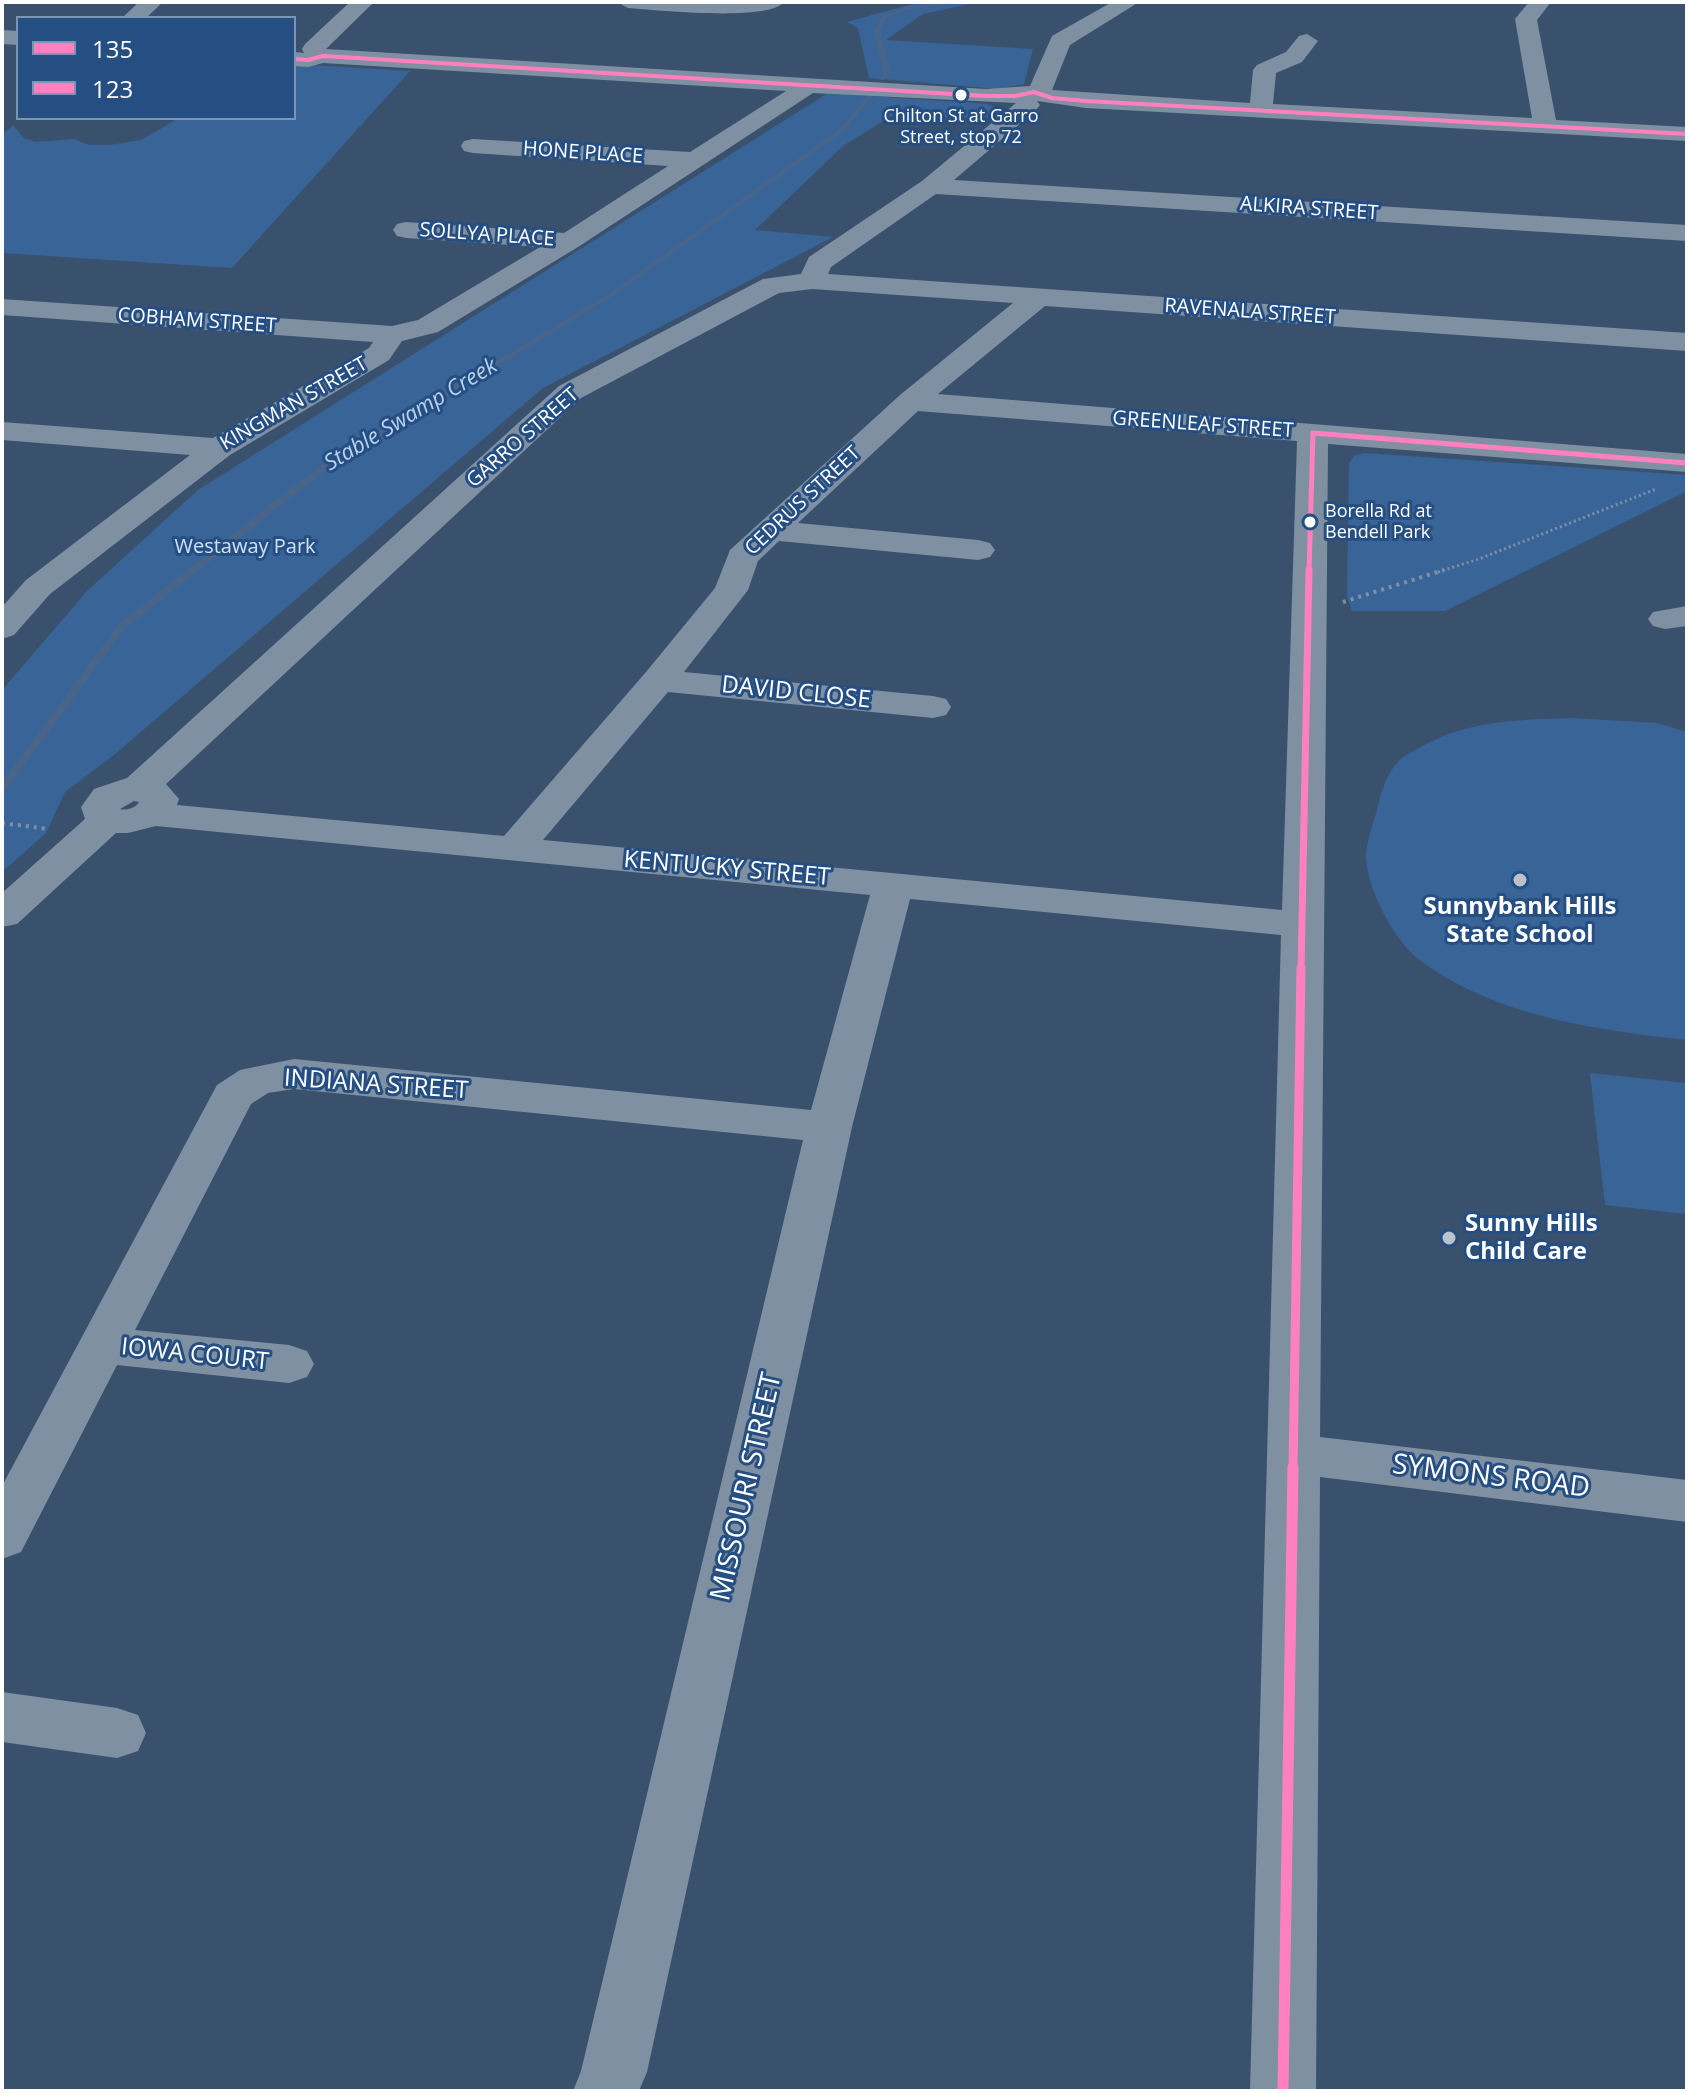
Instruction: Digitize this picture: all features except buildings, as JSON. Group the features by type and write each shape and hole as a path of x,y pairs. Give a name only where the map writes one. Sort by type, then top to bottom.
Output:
{"street":[{"path":"135,16 152,2"},
{"path":"306,54 363,2"},
{"path":"628,2 712,7 749,7 773,2"},
{"path":"812,281 819,263 931,186 1033,98 1060,41 1128,2"},
{"path":"1540,2 1526,19 1545,125"},
{"path":"1261,110 1265,70 1294,57 1307,41"},
{"path":"306,54 1687,134"},
{"name":"KINGMAN STREET","path":"2,628 38,587 219,448 379,354 392,335 428,326 569,241 802,91 807,83"},
{"name":"HONE PLACE","path":"473,146 692,160"},
{"name":"ALKIRA STREET","path":"931,186 1687,233"},
{"name":"SOLLYA PLACE","path":"406,230 569,241"},
{"name":"RAVENALA STREET","path":"812,281 1687,342"},
{"name":"GARRO STREET","path":"144,801 570,392 773,285 812,281"},
{"name":"CEDRUS STREET","path":"514,849 659,680 731,590 742,557 911,401 1037,298"},
{"name":"COBHAM STREET","path":"2,307 392,335"},
{"name":"GREENLEAF STREET","path":"911,401 1687,463"},
{"path":"2,431 219,448"},
{"path":"1283,2091 1306,668 1313,433"},
{"path":"770,530 978,550"},
{"path":"2,584 38,587"},
{"name":"DAVID CLOSE","path":"659,680 933,707"},
{"name":"KENTUCKY STREET","path":"2,915 108,819 129,821 144,801 514,849 1303,925"},
{"name":"MISSOURI STREET","path":"606,2091 614,2072 829,1127 893,885"},
{"name":"INDIANA STREET","path":"2,1537 233,1095 256,1080 294,1074 829,1127"},
{"name":"IOWA COURT","path":"102,1345 289,1364"},
{"name":"SYMONS ROAD","path":"1294,1454 1687,1501"},
{"path":"2,1717 117,1733"}],"path":[{"path":"1343,602 1479,559 1658,489"},
{"path":"2,823 34,827"}],"green space":[{"path":"920,2 978,2 923,14 886,40 1033,49 1024,84 998,89 869,78 858,28 847,22"},
{"path":"296,64 410,71 232,268 2,253 2,135 13,125 24,138 36,142 74,139 89,145 110,145 141,140 176,120 296,120"},
{"name":"Westaway Park","path":"828,93 987,104 998,109 984,120 896,113 843,146 755,230 833,237 543,388 115,754 65,792 46,833 2,872 2,690 88,590 198,490"},
{"path":"1365,453 1687,475 1687,491 1445,611 1352,611 1347,596 1349,463 1354,456"},
{"path":"1572,718 1657,723 1687,732 1687,1040 1549,1018 1483,996 1452,981 1422,962 1402,942 1384,914 1371,884 1366,857 1368,839 1385,784 1401,759 1437,739 1474,727 1513,721"},
{"path":"1590,1073 1687,1083 1687,1214 1605,1205"}],"waterway":[{"name":"Stable Swamp Creek","path":"882,79 887,72 877,31 884,17 905,9 957,2"},
{"name":"Stable Swamp Creek","path":"2,789 122,626 320,470 612,294 843,129 869,96"}],"transit line":[{"name":"123","path":"296,59 323,56 986,96 1015,96 1034,92 1052,98 1086,101 1687,134"},
{"name":"135","path":"1313,433 1687,463"},
{"name":"135","path":"1283,2091 1306,668 1313,433"}],"place":[{"name":"Chilton St at Garro Street, stop 72","path":"961,95"},
{"name":"Borella Rd at Bendell Park","path":"1310,522"},
{"name":"Sunnybank Hills State School","path":"1520,880"},
{"name":"Sunny Hills Child Care","path":"1449,1238"}]}
